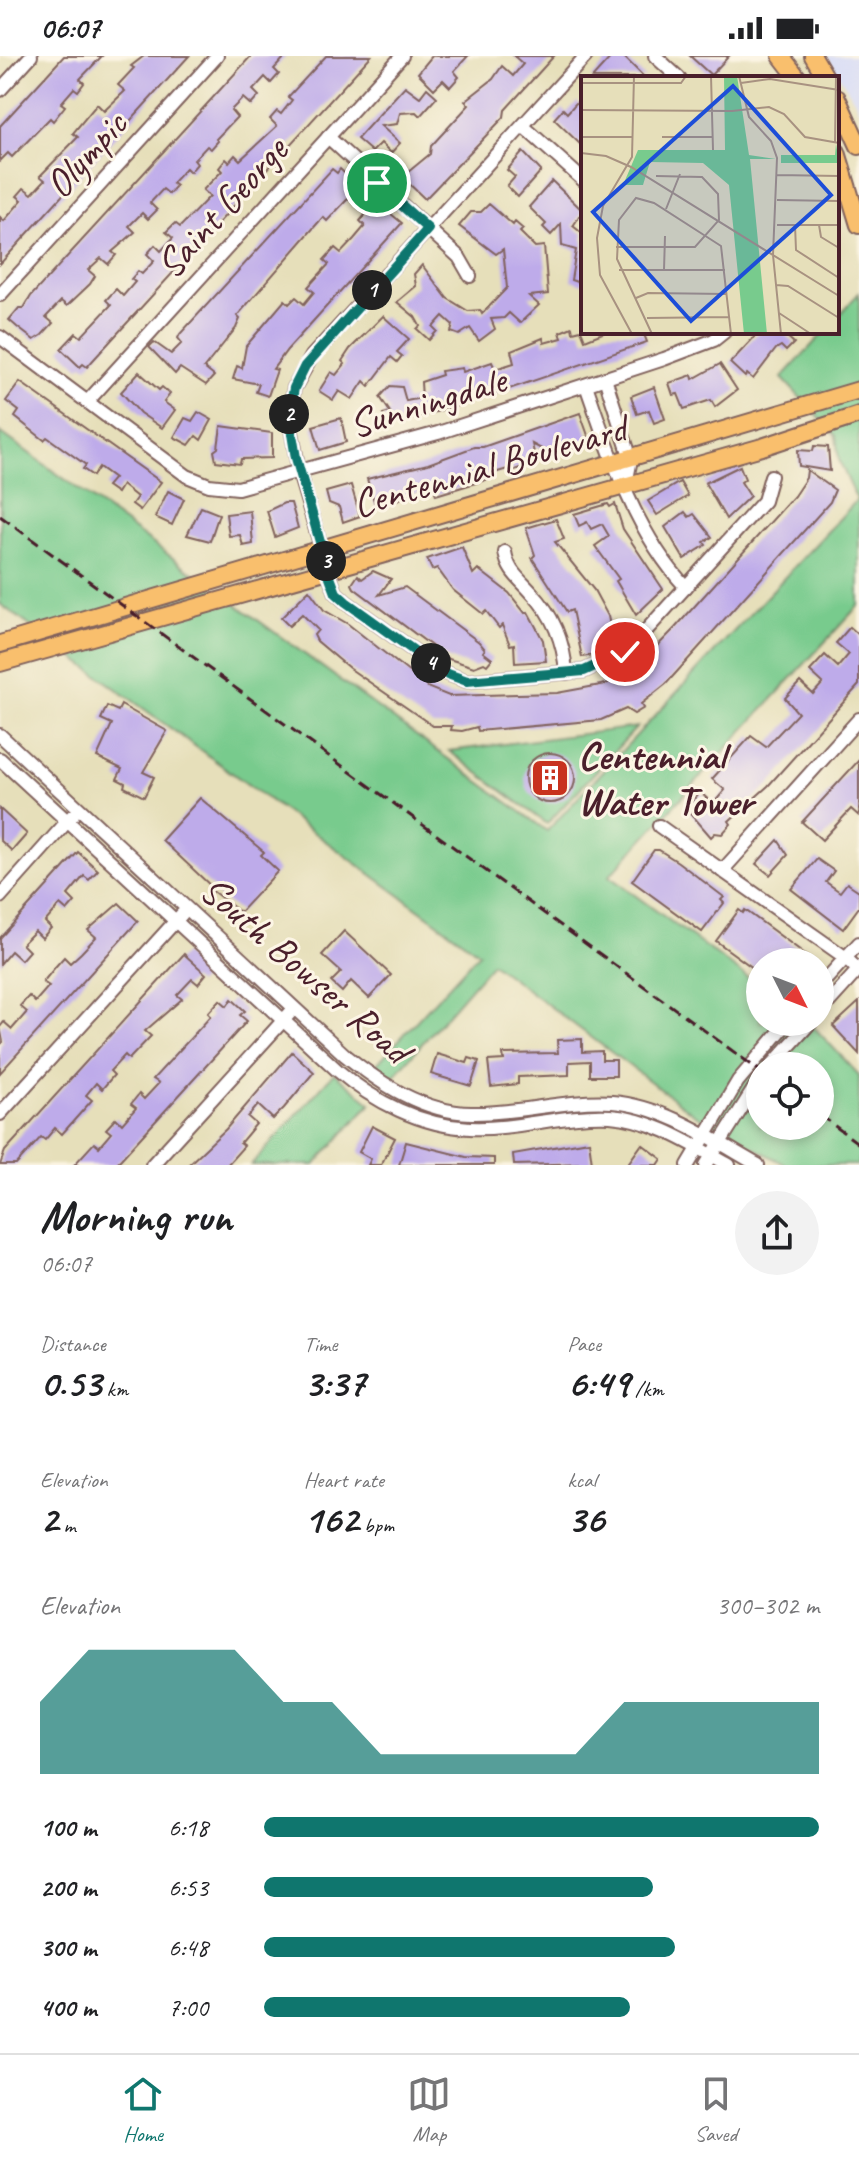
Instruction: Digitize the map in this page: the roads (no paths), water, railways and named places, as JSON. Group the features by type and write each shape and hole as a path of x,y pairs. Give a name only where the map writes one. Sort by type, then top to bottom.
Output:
{"main road":[{"path":"781,56 796,76"},
{"path":"813,56 825,76"},
{"path":"839,102 859,146"},
{"path":"839,159 859,225"},
{"name":"Centennial Boulevard","path":"0,644 859,390"},
{"name":"Centennial Boulevard","path":"0,663 762,447 859,415"}],"street":[{"path":"0,90 31,56"},
{"name":"Olympic","path":"0,295 217,56"},
{"name":"Saint George","path":"87,402 402,56"},
{"path":"586,56 305,366 294,388 289,416 299,473 336,593 445,673 476,682 566,673 605,663 625,652 764,501 771,476"},
{"path":"655,56 677,76"},
{"path":"523,126 581,178"},
{"path":"328,137 459,257 470,276"},
{"name":"Sunningdale","path":"0,337 187,476 209,485 251,487 438,433 586,385 719,336"},
{"path":"605,378 631,459 626,484"},
{"path":"586,385 613,464 626,484 643,528 686,587"},
{"path":"505,552 514,576 539,601 557,628 566,673"},
{"path":"722,871 859,719"},
{"name":"South Bowser Road","path":"0,735 78,810 371,1076 424,1104 471,1113 557,1104 615,1102 659,1113 758,1165"},
{"name":"South Bowser Road","path":"0,759 361,1089 420,1118 470,1128 558,1118 613,1116 654,1126 697,1148 708,1160 729,1165"},
{"path":"0,897 5,882 78,810"},
{"path":"659,826 859,970 834,997"},
{"path":"0,1114 187,909"},
{"path":"834,971 859,943"},
{"path":"152,1165 295,1008"},
{"path":"688,1165 738,1081 776,1036"},
{"path":"784,1052 798,1036"},
{"path":"708,1160 746,1100"}],"railway":[{"path":"0,516 746,1061"},
{"path":"834,1125 859,1144"}],"place":[{"name":"Centennial Water Tower","path":"550,778"}]}
